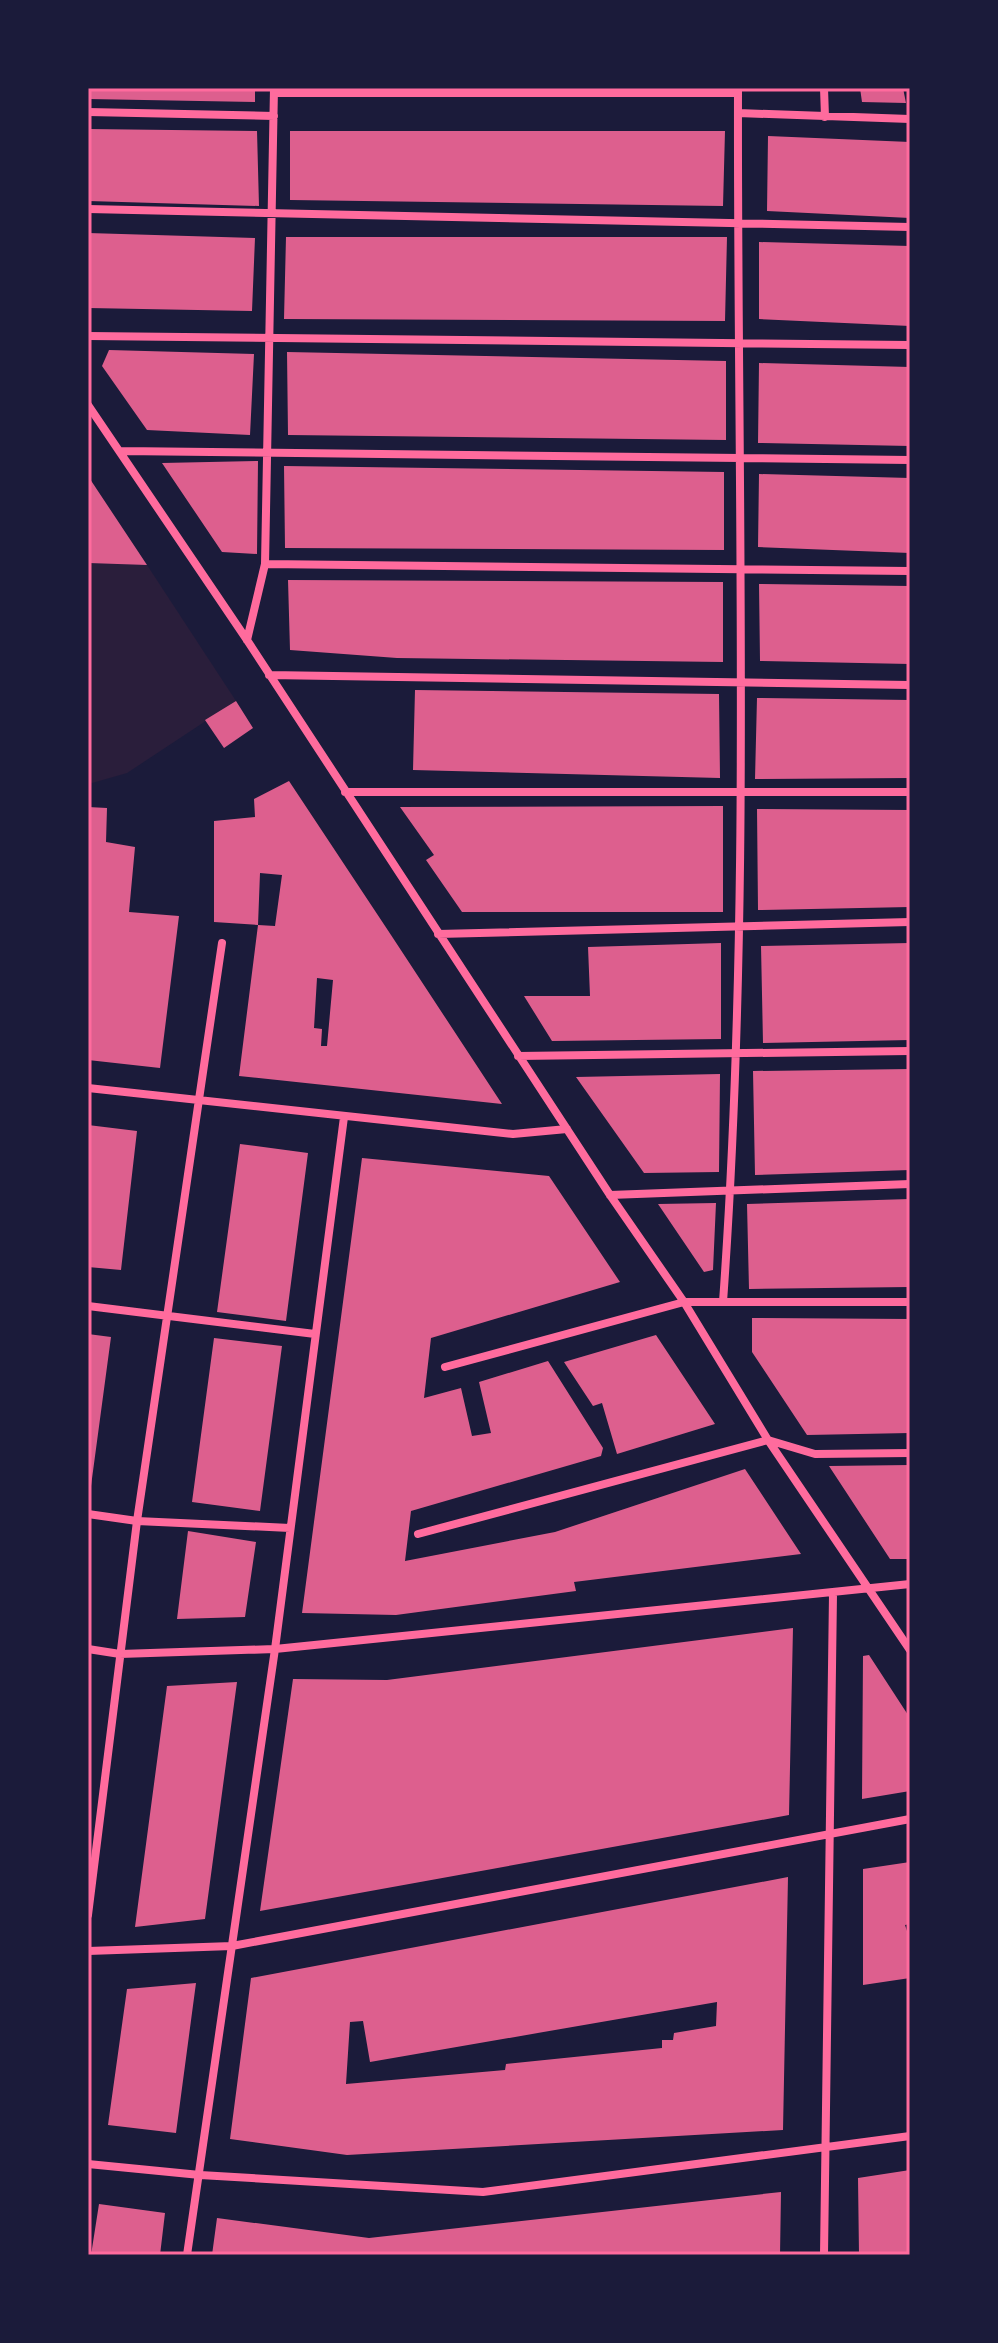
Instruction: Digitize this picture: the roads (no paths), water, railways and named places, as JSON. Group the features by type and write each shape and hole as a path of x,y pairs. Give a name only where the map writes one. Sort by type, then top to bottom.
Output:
{"street":[{"path":"824,88 825,117"},
{"path":"247,640 265,564 274,91 738,90 741,220 741,792 731,1189 723,1302"},
{"path":"88,112 274,116"},
{"path":"738,113 910,119"},
{"path":"88,209 273,215 741,220 910,227"},
{"path":"88,336 910,345"},
{"path":"88,405 247,640 518,1056 684,1302 768,1440 910,1650"},
{"path":"121,451 910,460"},
{"path":"265,564 910,571"},
{"path":"269,675 910,685"},
{"path":"345,792 910,792"},
{"path":"438,934 910,922"},
{"path":"88,1915 137,1521 222,943"},
{"path":"518,1056 910,1051"},
{"path":"88,1088 513,1134 567,1129"},
{"path":"187,2255 275,1649 344,1117"},
{"path":"610,1195 910,1184"},
{"path":"445,1367 684,1302 910,1302"},
{"path":"88,1306 315,1334"},
{"path":"418,1534 768,1440 815,1454 910,1453"},
{"path":"88,1514 137,1521 290,1528"},
{"path":"88,1649 120,1654 275,1649 833,1594 868,1585 910,1584"},
{"path":"824,2255 833,1594"},
{"path":"88,1951 232,1946 830,1837 910,1819"},
{"path":"88,2164 200,2175 483,2192 910,2136"}]}
